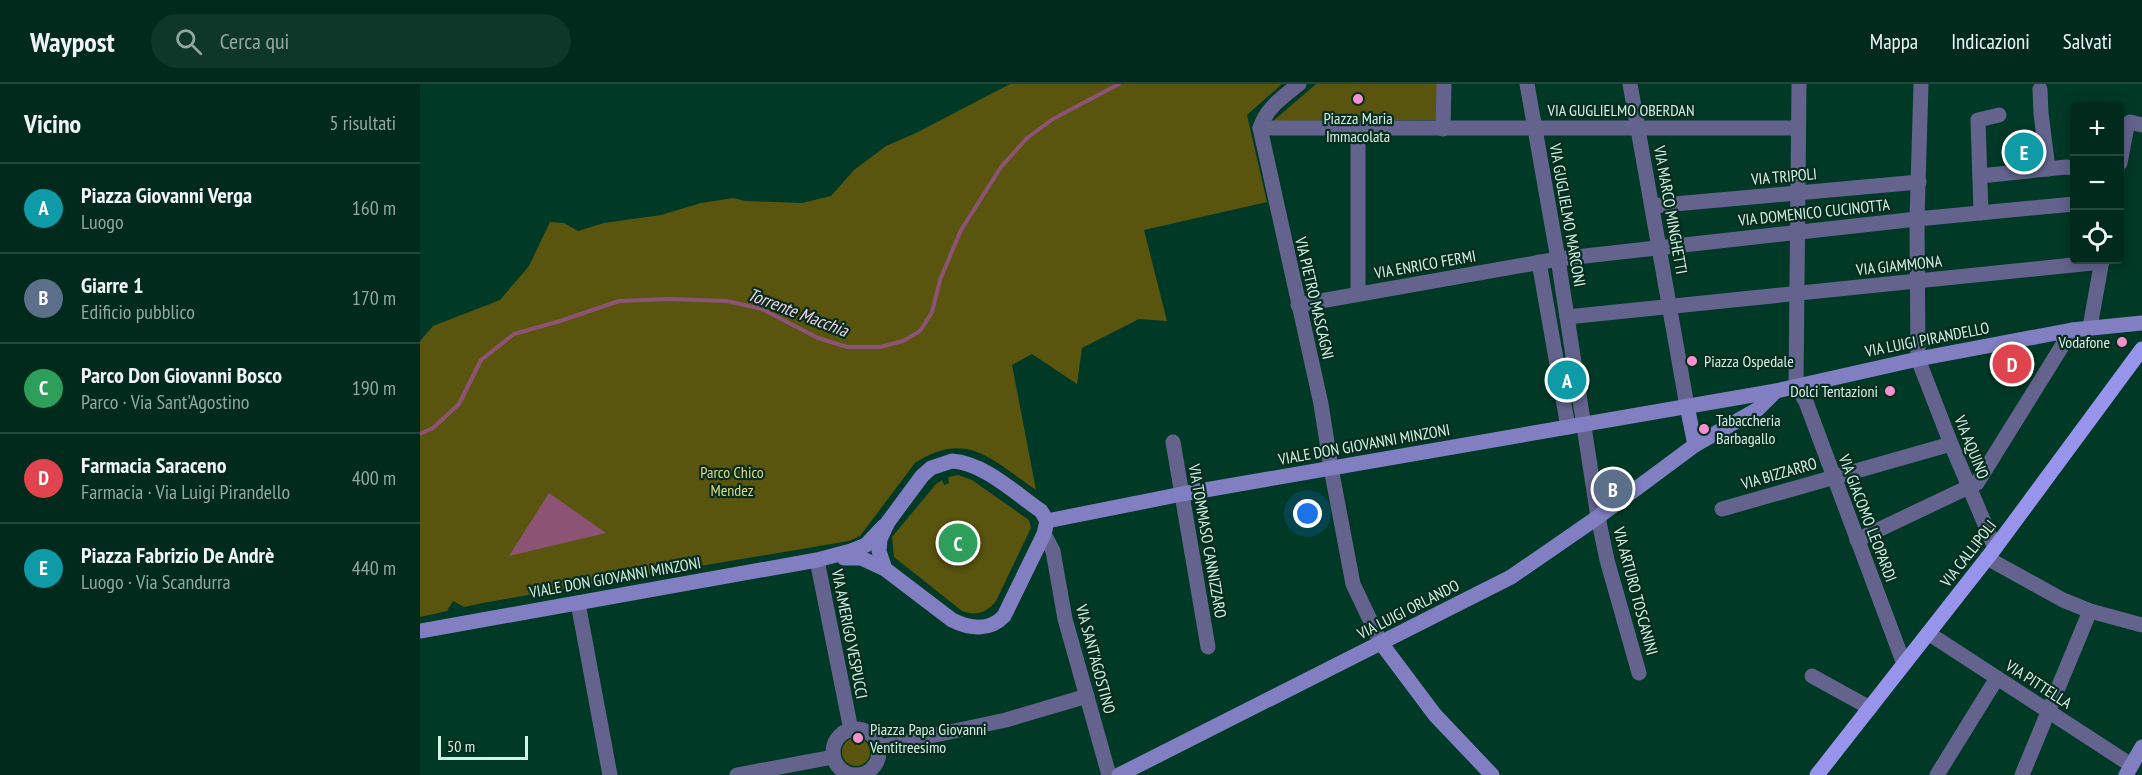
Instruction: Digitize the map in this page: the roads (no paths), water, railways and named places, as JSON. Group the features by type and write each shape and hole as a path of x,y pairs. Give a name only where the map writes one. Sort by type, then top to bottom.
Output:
{"main road":[{"name":"VIA CALLIPOLI","path":"1817,775 1991,553 2139,358"}],"street":[{"path":"1261,133 1263,118 1269,108 1299,84"},
{"path":"1443,129 1444,84"},
{"name":"VIA GUGLIELMO MARCONI","path":"1527,84 1585,424"},
{"name":"VIA MARCO MINGHETTI","path":"1630,84 1670,307 1684,407"},
{"path":"1796,385 1799,84"},
{"path":"1918,359 1917,219 1921,84"},
{"path":"2040,89 2049,169"},
{"path":"1981,213 1978,120 1999,116"},
{"path":"2123,156 2134,126"},
{"name":"VIA GUGLIELMO OBERDAN","path":"1261,133 1534,128 1798,128"},
{"name":"VIA PIETRO MASCAGNI","path":"1261,133 1321,404 1330,468 1353,584 1381,643"},
{"path":"1358,133 1358,294"},
{"path":"1980,176 2070,168"},
{"name":"VIA TRIPOLI","path":"1652,206 1919,182"},
{"name":"VIA DOMENICO CUCINOTTA","path":"1558,259 2070,204"},
{"name":"VIA ENRICO FERMI","path":"1298,305 1558,259"},
{"path":"1539,262 1568,427"},
{"name":"VIA GIAMMONA","path":"1670,307 2074,264"},
{"path":"2090,327 2101,264"},
{"path":"1567,317 1670,307"},
{"name":"VIA LUIGI PIRANDELLO","path":"1684,407 1776,391 1918,359 2072,330 2142,323"},
{"path":"1857,540 1977,483 2072,330"},
{"name":"VIA AQUINO","path":"1918,359 1968,486 1991,553"},
{"name":"VIA GIACOMO LEOPARDI","path":"1796,385 1806,402 1832,477 1904,664"},
{"name":"VIA LUIGI ORLANDO","path":"1119,775 1512,577 1695,445 1758,409 1776,391"},
{"path":"1684,407 1695,445"},
{"name":"VIALE DON GIOVANNI MINZONI","path":"1048,525 1182,494 1684,407"},
{"path":"1585,424 1598,517"},
{"name":"VIA TOMMASO CANNIZZARO","path":"1173,442 1208,647"},
{"name":"VIA BIZZARRO","path":"1722,509 1951,444"},
{"path":"952,460 978,467 1041,511 1048,525 1004,616 989,626 964,626 952,620 885,569 861,558 817,560 866,545 888,522 922,476 931,468 952,460"},
{"name":"VIA ARTURO TOSCANINI","path":"1598,517 1607,560 1640,674"},
{"path":"885,569 879,551 880,539 888,522"},
{"name":"VIA SANT'AGOSTINO","path":"1048,525 1065,619 1109,775"},
{"path":"1991,553 2062,600 2090,611 2142,625"},
{"name":"VIALE DON GIOVANNI MINZONI","path":"420,631 817,560"},
{"name":"VIA AMERIGO VESPUCCI","path":"817,560 850,722"},
{"path":"578,603 610,775"},
{"path":"2022,775 2090,611"},
{"name":"VIA PITTELLA","path":"1928,633 2048,712 2128,770"},
{"path":"1381,643 1435,715 1492,775"},
{"path":"1812,676 1870,708"},
{"path":"1937,775 1996,678"},
{"path":"826,758 849,774 861,775 871,770 886,746 1006,720 1087,696"},
{"path":"737,775 826,758 850,722 886,746"},
{"path":"2128,770 2142,747"}],"waterway":[{"name":"Torrente Macchia","path":"420,434 433,428 459,404 481,360 514,334 619,301 670,299 727,301 762,309 818,338 847,347 880,347 903,341 920,331 932,312 940,280 961,230 1001,167 1027,138 1053,119 1119,84"}],"place":[{"name":"Piazza Maria Immacolata","path":"1358,99"},
{"name":"Piazza Fabrizio De Andrè","path":"2024,152"},
{"name":"Vodafone","path":"2122,342"},
{"name":"Piazza Ospedale","path":"1692,361"},
{"name":"Farmacia Saraceno","path":"2012,364"},
{"name":"Piazza Giovanni Verga","path":"1567,380"},
{"name":"Dolci Tentazioni","path":"1890,391"},
{"name":"Tabaccheria Barbagallo","path":"1704,429"},
{"name":"Giarre 1","path":"1613,489"},
{"name":"Parco Don Giovanni Bosco","path":"958,543"},
{"name":"Piazza Papa Giovanni Ventitreesimo","path":"858,738"}],"park label":[{"name":"Parco Chico Mendez","path":"732,481"}]}
